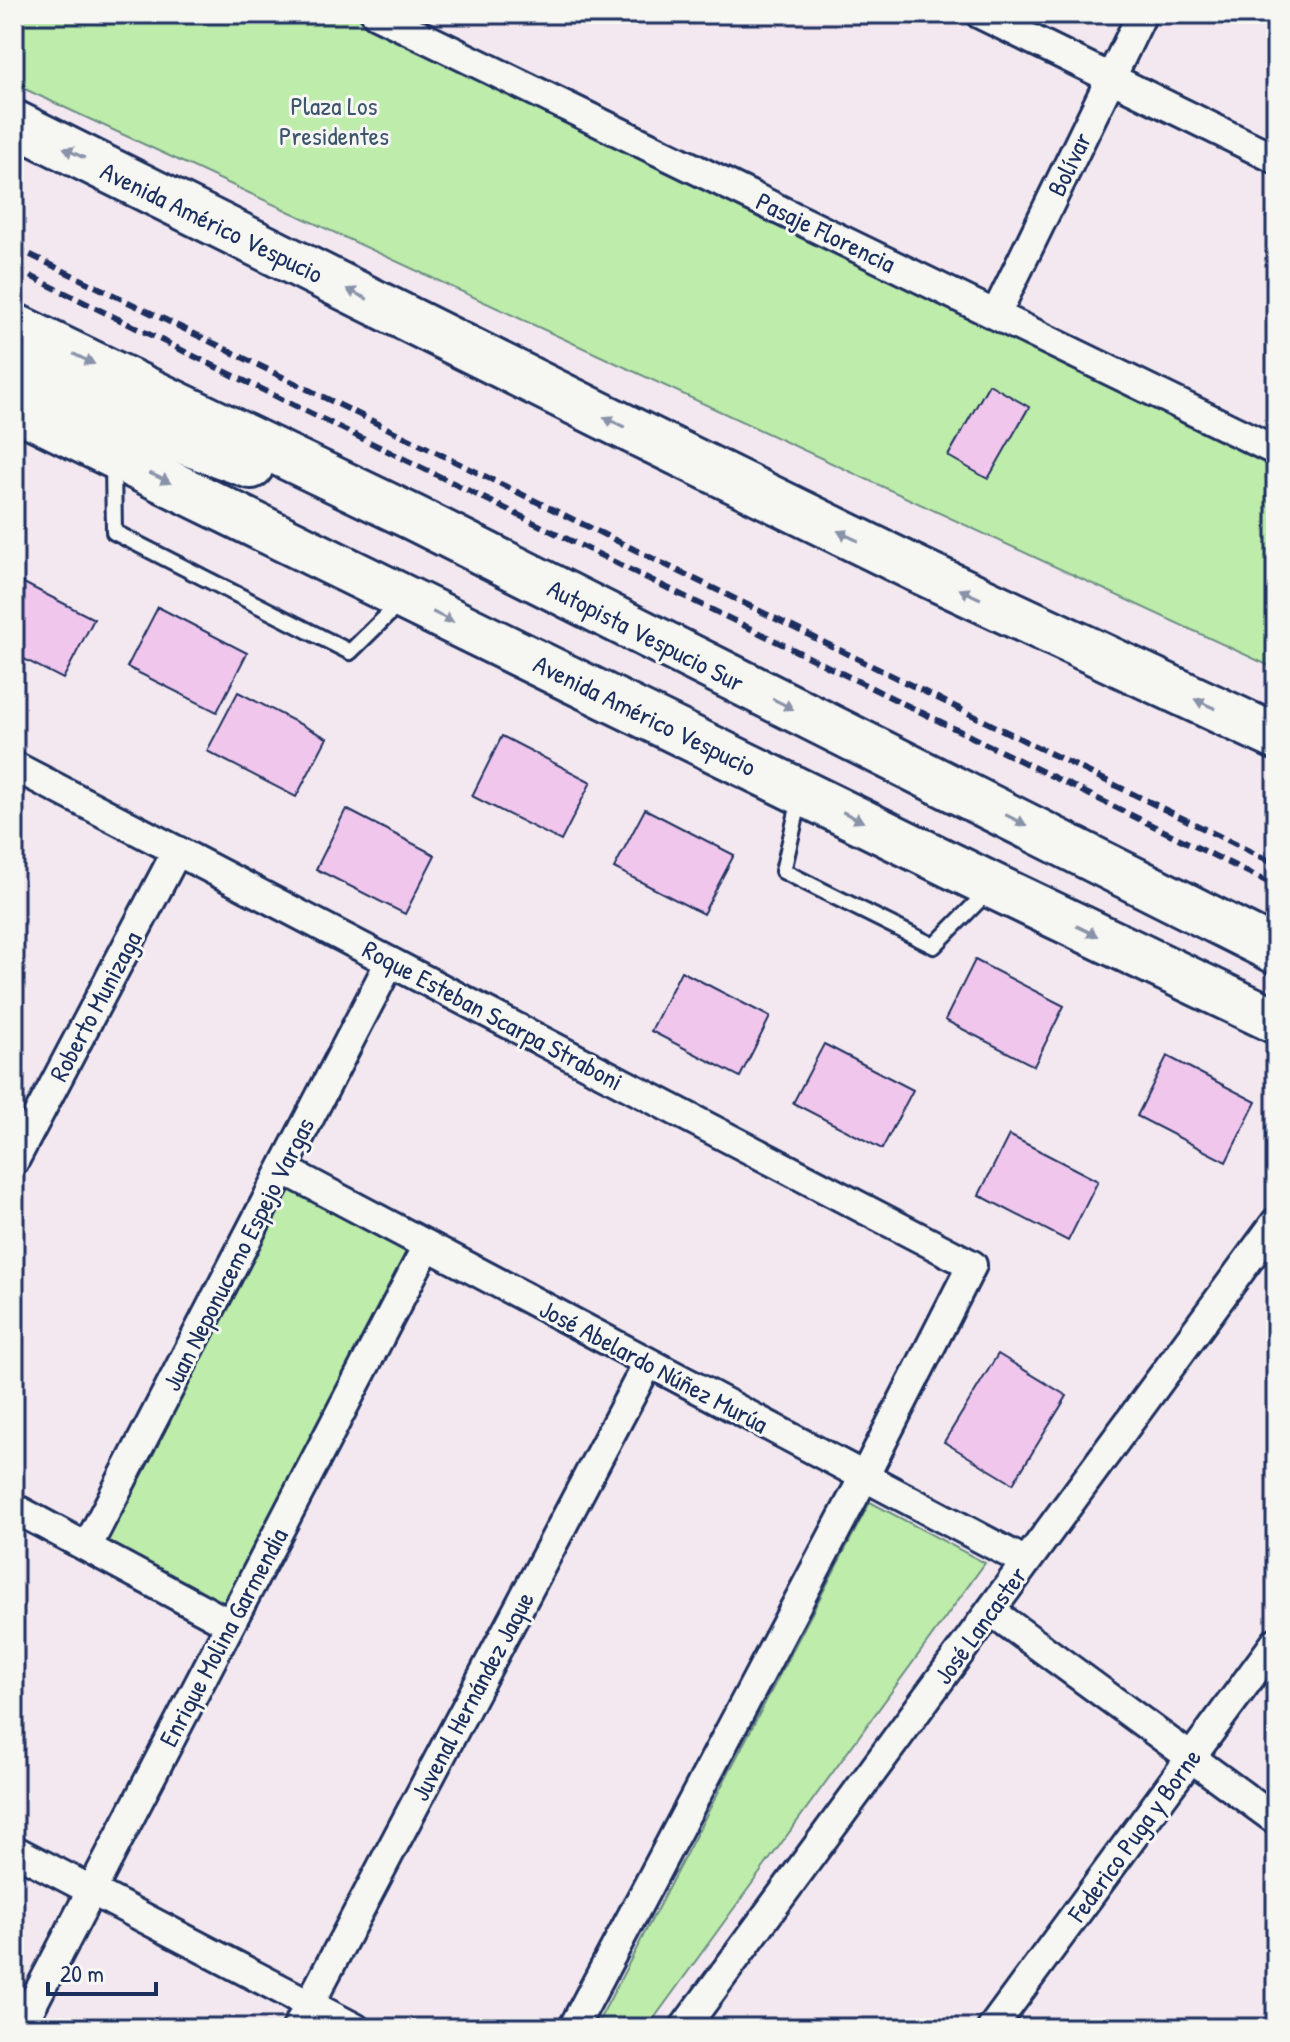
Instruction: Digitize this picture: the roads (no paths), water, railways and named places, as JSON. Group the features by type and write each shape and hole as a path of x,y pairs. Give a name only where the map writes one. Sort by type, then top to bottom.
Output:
{"main road":[{"name":"Avenida Américo Vespucio","path":"14,123 821,523 1276,737"},
{"name":"Autopista Vespucio Sur","path":"14,326 414,518 1276,951"},
{"path":"14,370 112,415 199,448 414,518"},
{"name":"Avenida Américo Vespucio","path":"14,407 993,886 1276,1021"}],"street":[{"name":"Pasaje Florencia","path":"376,14 1276,451"},
{"path":"980,14 1276,159"},
{"name":"Bolívar","path":"996,314 1142,14"},
{"name":"Roque Esteban Scarpa Straboni","path":"14,766 972,1265 864,1477"},
{"name":"Roberto Munizaga","path":"14,1161 177,851"},
{"name":"Juan Neponucemo Espejo Vargas","path":"87,1547 390,962"},
{"name":"José Abelardo Núñez Murúa","path":"283,1169 1026,1562"},
{"name":"José Lancaster","path":"684,2028 1276,1222"},
{"name":"Enrique Molina Garmendia","path":"20,2028 427,1246"},
{"name":"Juvenal Hernández Jaque","path":"303,2016 648,1363"},
{"path":"573,2028 864,1477"},
{"path":"14,1508 230,1624"},
{"path":"991,1611 1276,1820"},
{"name":"Federico Puga y Borne","path":"992,2028 1276,1642"},
{"path":"14,1850 91,1891 303,2016 355,2028"}],"lane":[{"path":"113,455 114,532 350,652 406,598"},
{"path":"802,792 783,871 934,946 993,886"}],"railway":[{"path":"14,247 1276,864"},
{"path":"14,268 1276,886"}],"park label":[{"name":"Plaza Los Presidentes","path":"334,120"}]}
